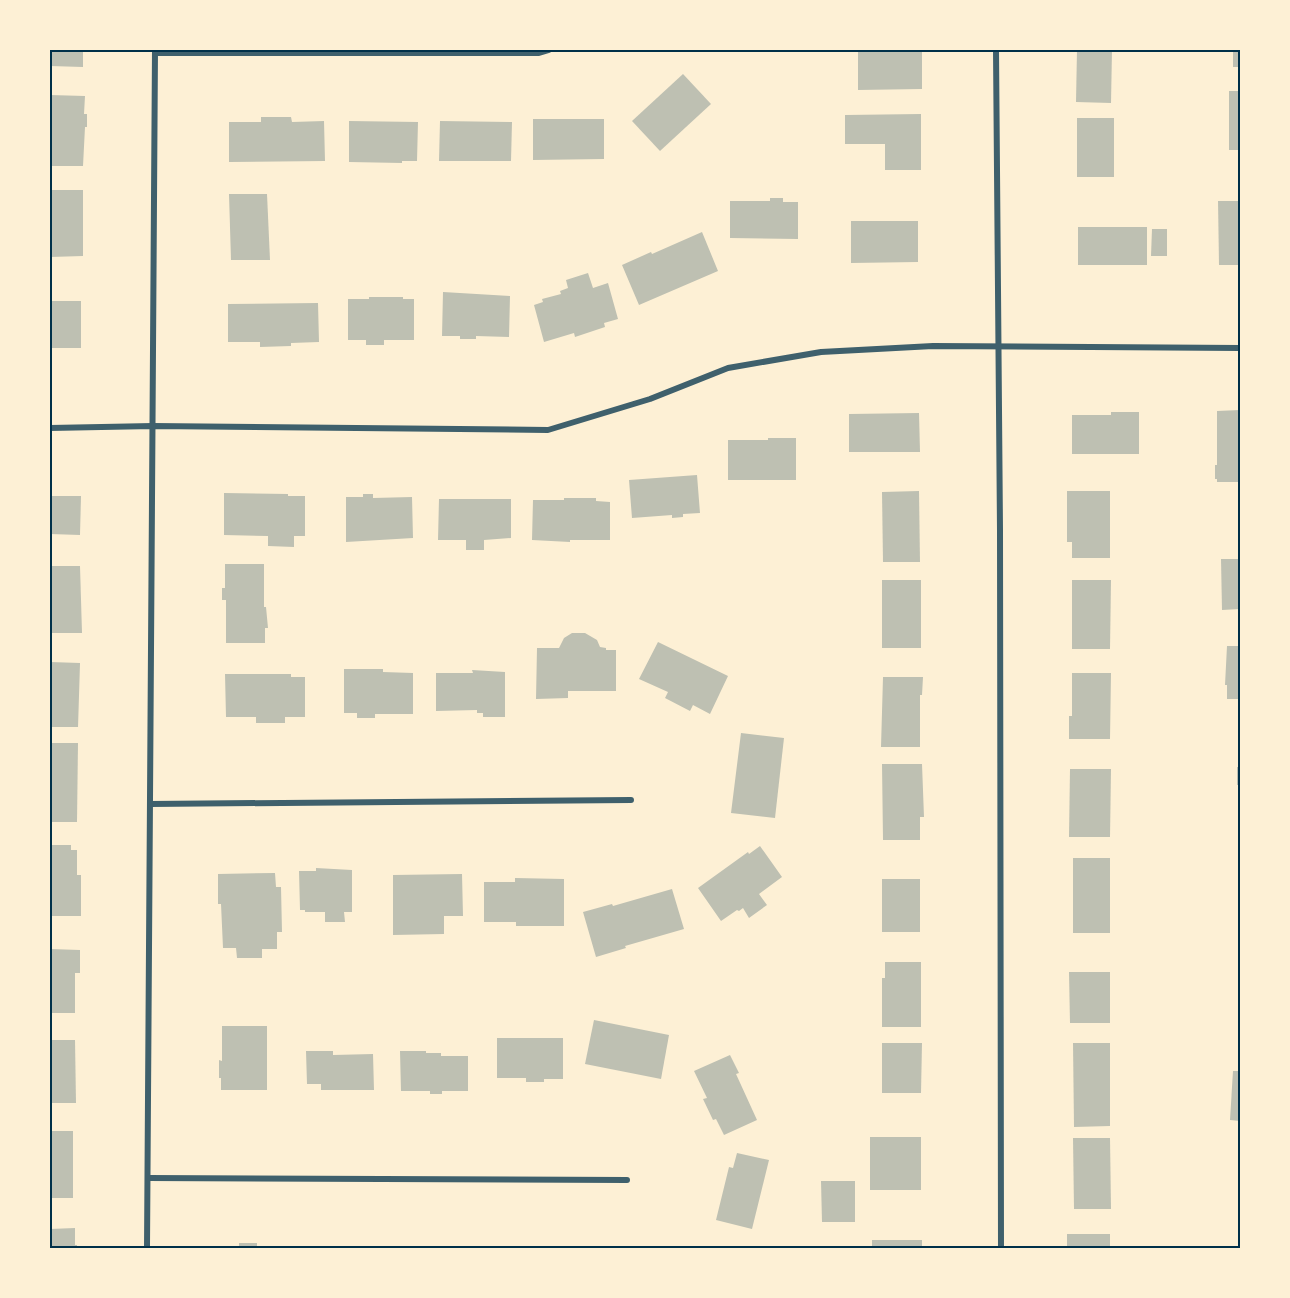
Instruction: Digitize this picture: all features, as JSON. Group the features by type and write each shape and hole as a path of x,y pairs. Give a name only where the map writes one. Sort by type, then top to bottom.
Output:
{"street":[{"path":"147,1248 155,51 539,53 549,50"},
{"path":"996,50 1000,530 1001,1248"},
{"path":"50,428 153,426 548,430 650,399 728,368 821,352 933,346 1240,348"},
{"path":"150,804 631,800"},
{"path":"147,1178 627,1180"}],"building":[{"path":"50,50 83,50 83,67 50,66"},
{"path":"858,50 922,50 922,89 858,90"},
{"path":"1077,50 1112,50 1111,103 1076,102"},
{"path":"1233,50 1240,50 1240,67 1233,67"},
{"path":"683,74 711,104 660,151 632,121"},
{"path":"1229,91 1240,91 1240,150 1229,150"},
{"path":"50,95 85,96 84,114 87,114 87,127 85,127 83,166 50,166"},
{"path":"921,114 921,170 885,170 885,144 845,144 845,115"},
{"path":"261,117 291,117 292,122 324,121 325,161 229,162 229,122 261,122"},
{"path":"1077,118 1114,118 1114,177 1077,177"},
{"path":"533,119 604,119 604,159 533,160"},
{"path":"349,121 418,122 417,161 349,162"},
{"path":"440,121 512,122 511,161 439,161"},
{"path":"50,190 83,190 83,256 50,257"},
{"path":"229,194 267,194 270,260 231,260"},
{"path":"770,198 783,198 783,202 798,202 798,239 730,238 730,201 770,201"},
{"path":"1218,201 1240,201 1240,265 1219,265"},
{"path":"851,221 918,221 918,262 851,263"},
{"path":"1078,227 1147,227 1147,265 1078,265"},
{"path":"1152,229 1167,229 1167,256 1151,256"},
{"path":"702,232 718,271 639,305 622,265"},
{"path":"588,273 593,288 608,283 618,319 604,323 605,327 575,337 574,333 544,342 534,305 543,302 542,299 561,294 560,291 568,288 566,280"},
{"path":"443,292 510,296 509,337 476,336 476,339 460,339 460,336 442,336"},
{"path":"369,297 414,299 414,340 384,340 384,345 366,345 366,340 348,340 348,299 369,299"},
{"path":"50,301 81,301 81,348 50,348"},
{"path":"318,303 319,342 260,347 260,342 228,342 228,304"},
{"path":"1240,410 1240,482 1217,482 1215,465 1217,465 1217,411"},
{"path":"1111,412 1139,412 1139,454 1072,454 1072,415 1111,415"},
{"path":"919,413 920,452 849,452 849,414"},
{"path":"768,438 796,438 796,480 728,480 728,440 768,440"},
{"path":"697,475 700,513 683,514 683,517 672,518 672,515 632,518 629,480"},
{"path":"919,491 920,562 883,562 882,492"},
{"path":"1067,491 1110,491 1110,558 1072,558 1072,542 1067,542"},
{"path":"224,493 305,496 305,536 294,536 294,547 268,546 268,536 224,535"},
{"path":"363,494 373,494 373,498 412,497 413,538 346,542 346,497 363,497"},
{"path":"50,496 81,496 80,535 50,534"},
{"path":"564,498 596,498 596,501 610,502 610,540 570,540 570,542 532,540 533,500 564,500"},
{"path":"439,499 511,499 511,538 484,540 484,550 466,550 466,540 438,540"},
{"path":"1221,559 1240,559 1240,609 1222,610"},
{"path":"225,564 264,564 264,607 266,607 268,628 265,628 265,643 226,643 226,600 222,600 222,588 225,588"},
{"path":"50,566 80,566 82,633 50,633"},
{"path":"882,580 921,580 921,648 882,648"},
{"path":"1072,580 1111,580 1110,649 1072,649"},
{"path":"572,633 585,633 597,640 600,647 606,650 616,650 616,691 568,691 568,698 536,699 537,648 559,648 564,638"},
{"path":"658,642 728,676 710,714 693,705 690,711 665,698 668,692 639,679"},
{"path":"1227,646 1240,646 1240,699 1227,699 1227,685 1225,685"},
{"path":"50,662 80,663 78,727 50,727"},
{"path":"344,669 383,669 383,672 413,673 413,714 375,714 375,718 357,718 357,713 344,713"},
{"path":"472,670 505,672 505,717 483,717 483,713 477,713 477,710 436,711 436,673 473,673"},
{"path":"1072,673 1111,673 1110,739 1069,739 1069,716 1072,716"},
{"path":"225,674 291,674 291,677 305,677 305,717 285,717 285,723 256,723 256,717 226,717"},
{"path":"883,677 923,677 922,695 920,695 920,747 881,747"},
{"path":"741,733 784,738 775,818 731,813"},
{"path":"50,743 78,743 77,822 50,822"},
{"path":"882,764 922,764 924,817 920,817 920,840 883,840"},
{"path":"1237,767 1240,767 1240,785 1237,785"},
{"path":"1070,769 1111,769 1110,837 1069,837"},
{"path":"51,845 71,845 71,850 77,850 77,875 81,875 81,916 50,916"},
{"path":"760,846 782,877 759,894 767,905 749,918 743,908 721,921 698,888"},
{"path":"1073,858 1110,858 1110,933 1073,933"},
{"path":"316,868 352,870 352,912 344,912 345,922 325,922 325,912 300,910 299,871 316,871"},
{"path":"275,873 276,887 281,887 282,932 277,932 277,949 262,949 262,958 237,958 236,948 223,948 221,904 218,904 218,874"},
{"path":"462,874 463,916 444,916 444,934 393,935 393,875"},
{"path":"515,878 564,879 564,926 516,926 516,922 484,922 484,882 515,882"},
{"path":"882,879 920,879 920,932 882,932"},
{"path":"672,889 684,929 596,957 583,912"},
{"path":"50,949 80,950 80,973 75,973 75,1013 50,1013"},
{"path":"885,962 921,962 921,1027 882,1027 882,978 885,978"},
{"path":"1069,972 1110,972 1110,1023 1070,1023"},
{"path":"594,1020 669,1035 661,1079 585,1064"},
{"path":"222,1026 267,1026 267,1090 221,1090 219,1060 222,1061"},
{"path":"497,1038 563,1038 563,1079 526,1082 526,1078 497,1078"},
{"path":"50,1040 75,1040 76,1103 50,1103"},
{"path":"882,1043 922,1043 921,1093 882,1093"},
{"path":"1073,1043 1110,1043 1110,1126 1074,1127"},
{"path":"306,1051 333,1051 333,1055 373,1054 374,1090 321,1090 321,1084 307,1084"},
{"path":"400,1051 426,1051 426,1053 441,1053 441,1056 468,1056 468,1091 442,1091 442,1094 430,1094 430,1091 401,1091"},
{"path":"730,1055 757,1120 724,1135 716,1119 713,1120 703,1099 707,1098 694,1071"},
{"path":"1233,1071 1240,1071 1240,1121 1230,1120"},
{"path":"50,1131 73,1131 73,1198 50,1198"},
{"path":"870,1137 921,1137 921,1190 870,1190"},
{"path":"1073,1138 1110,1138 1111,1209 1074,1209"},
{"path":"737,1153 769,1160 752,1229 716,1220 729,1167 733,1168"},
{"path":"821,1181 855,1181 855,1222 822,1222"},
{"path":"75,1228 77,1248 50,1248 50,1229"},
{"path":"1067,1234 1110,1234 1110,1248 1067,1248"},
{"path":"872,1240 922,1240 922,1248 872,1248"},
{"path":"239,1243 257,1243 257,1248 221,1248 221,1246 239,1246"}]}
